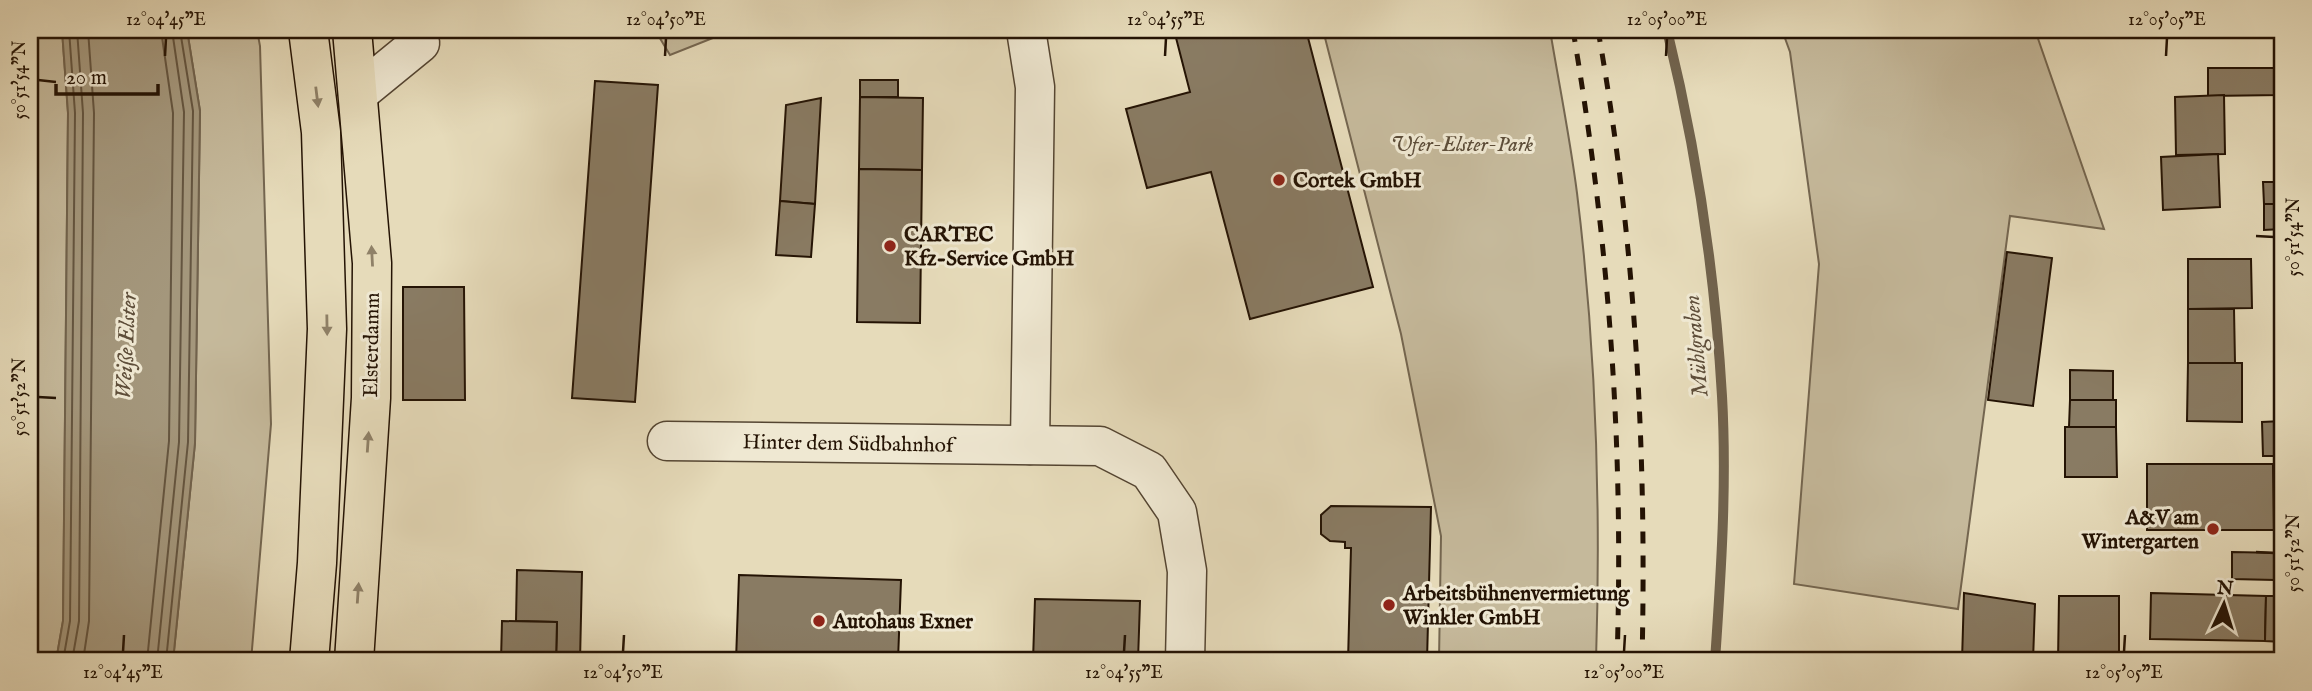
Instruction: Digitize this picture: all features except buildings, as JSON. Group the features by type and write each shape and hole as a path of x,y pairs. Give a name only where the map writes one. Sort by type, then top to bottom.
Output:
{"main road":[{"name":"Elsterdamm","path":"308,30 321,132 327,330 317,563 309,661"},
{"name":"Elsterdamm","path":"352,30 360,92 372,263 371,398 354,661"}],"street":[{"path":"1026,30 1035,88 1030,445"},
{"path":"360,92 419,43"},
{"name":"Hinter dem Südbahnhof","path":"667,441 1100,446 1149,471 1177,512 1187,571 1185,661"}],"green space":[{"path":"30,30 62,30 68,113 63,621 56,661 30,661"},
{"path":"187,30 257,30 260,46 271,424 251,661 173,661 195,443 200,111"},
{"path":"655,30 733,30 670,55"},
{"name":"Ufer-Elster-Park","path":"1323,30 1550,30 1574,172 1589,310 1596,427 1596,661 1439,661 1441,536 1401,334"},
{"path":"1782,30 2035,30 2104,229 2010,216 1958,609 1794,584 1819,264 1790,52"}],"water":[{"name":"Weiße Elster","path":"62,30 187,30 200,111 195,443 173,661 56,661 63,621 68,113"}],"waterway":[{"name":"Mühlgraben","path":"1667,30 1687,120 1703,212 1719,350 1724,496 1715,661"}],"railway":[{"path":"1573,30 1596,188 1611,344 1618,501 1617,661"},
{"path":"1598,30 1621,187 1636,344 1642,502 1642,661"}],"place":[{"name":"Cortek GmbH","path":"1279,180"},
{"name":"CARTEC Kfz-Service GmbH","path":"890,246"},
{"name":"A&V am Wintergarten","path":"2213,529"},
{"name":"Arbeitsbühnenvermietung Winkler GmbH","path":"1389,605"},
{"name":"Autohaus Exner","path":"819,621"}]}
